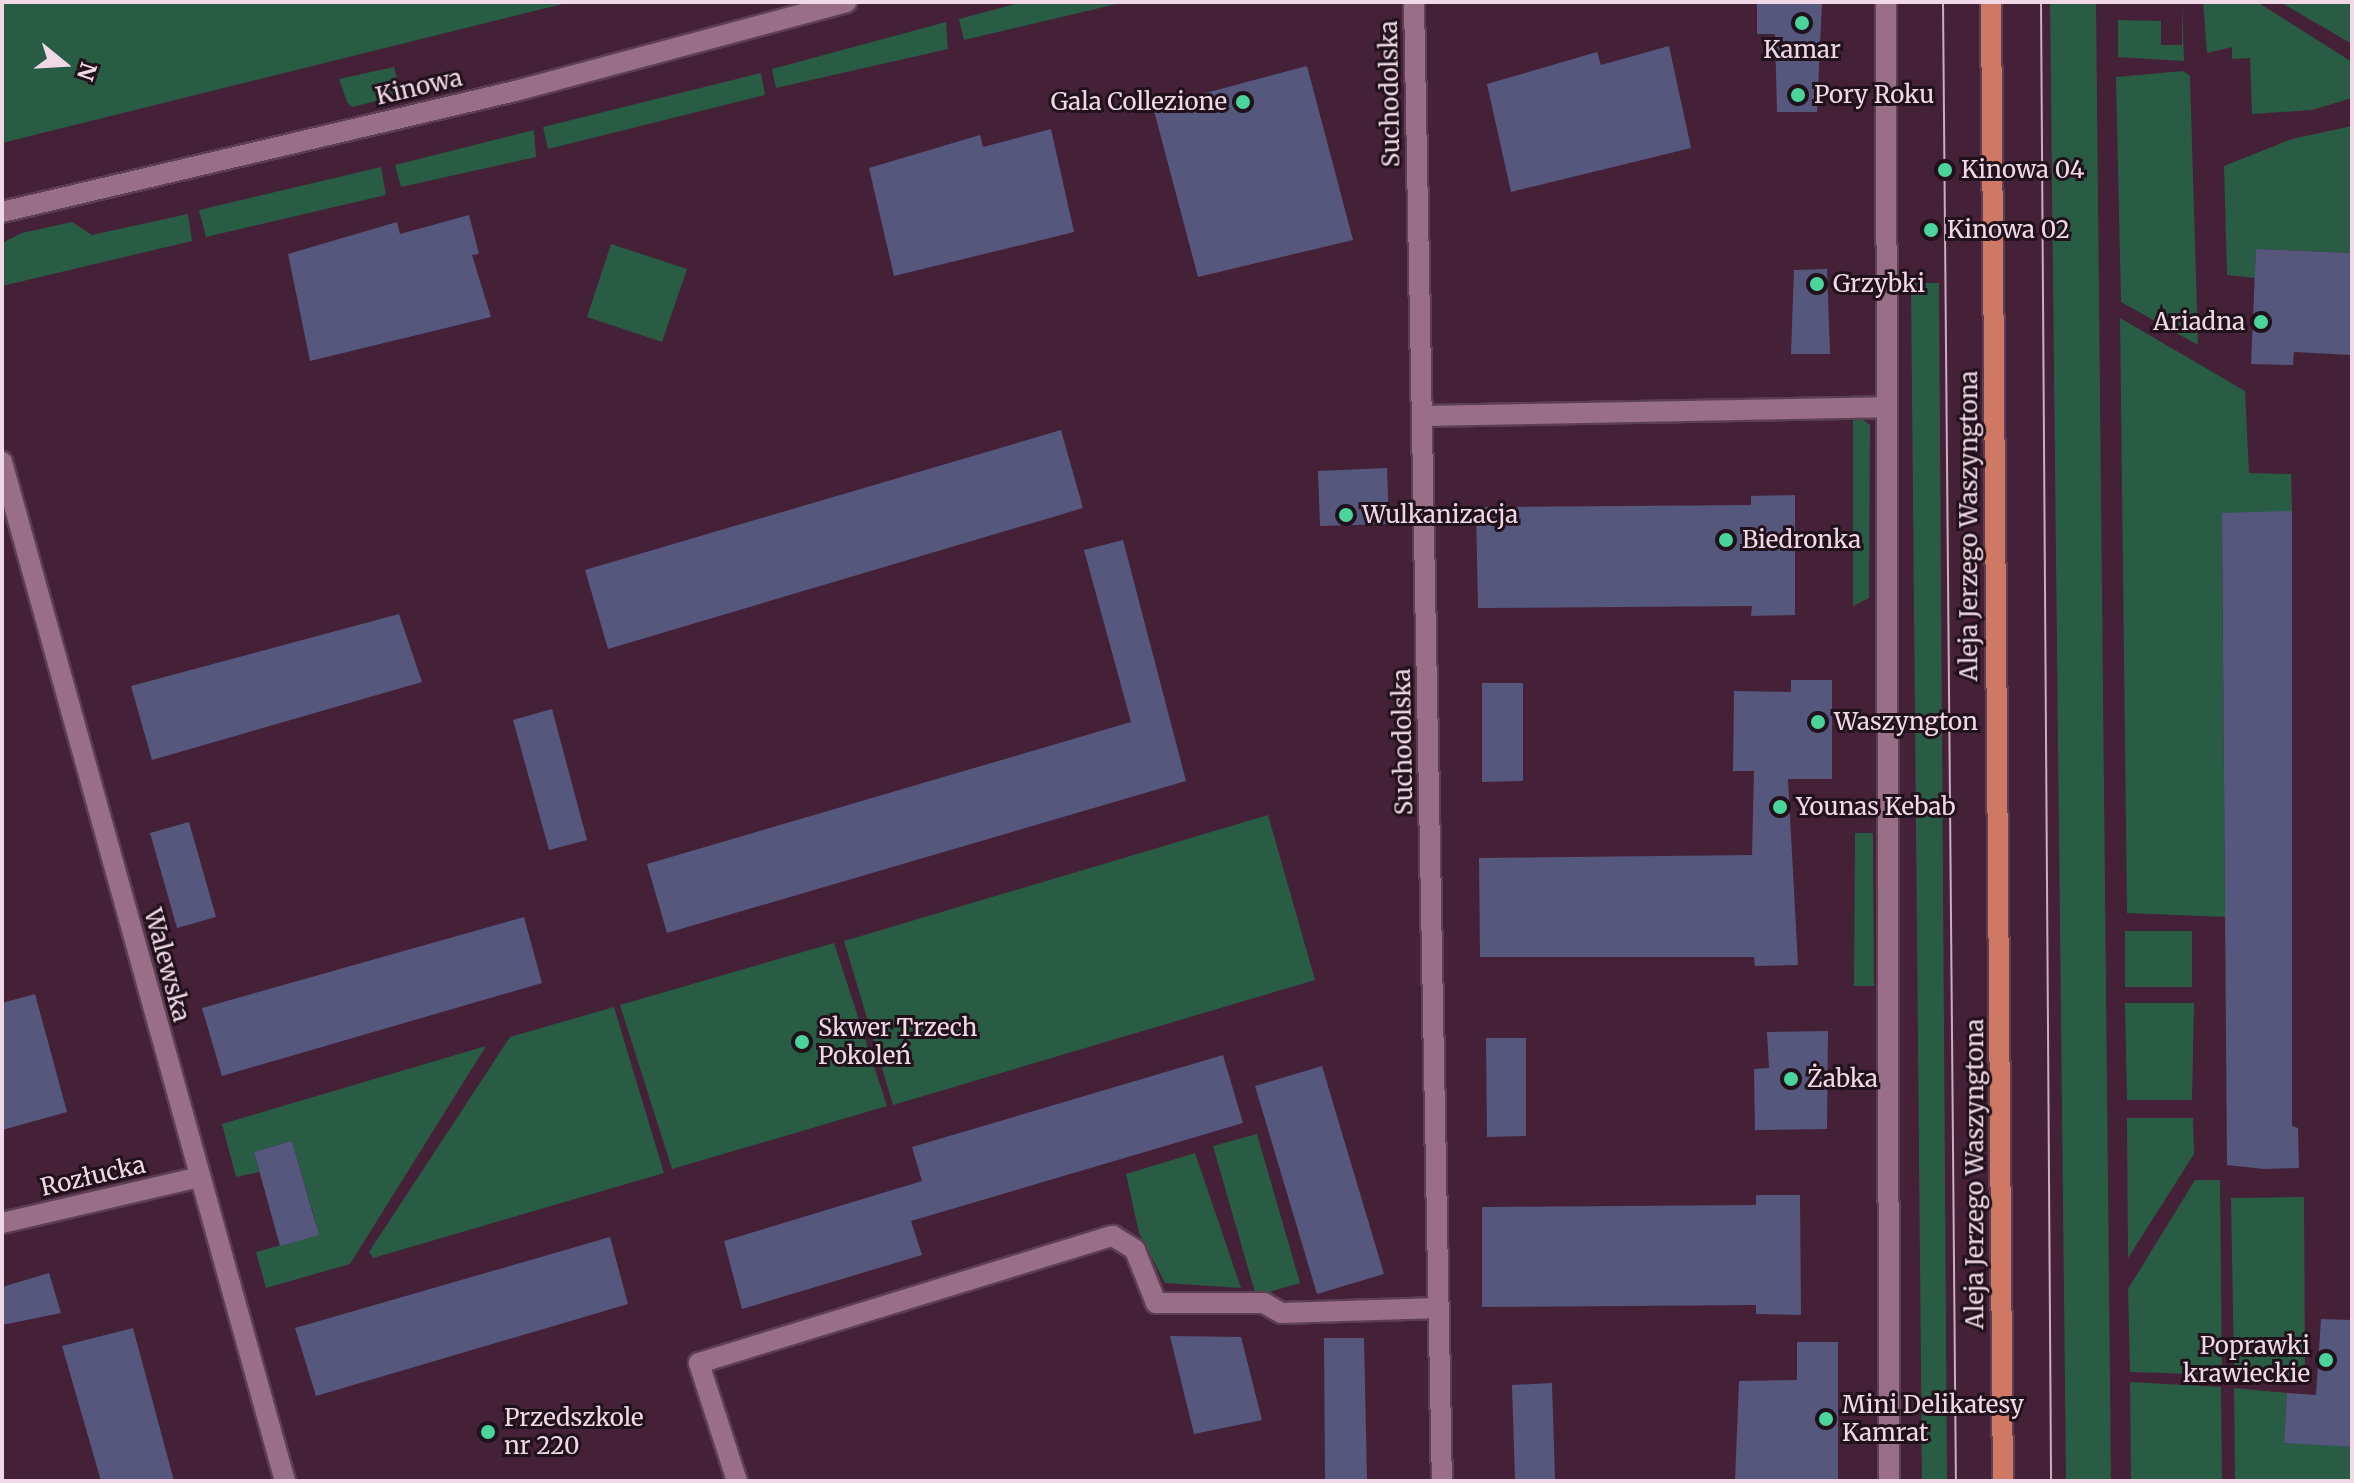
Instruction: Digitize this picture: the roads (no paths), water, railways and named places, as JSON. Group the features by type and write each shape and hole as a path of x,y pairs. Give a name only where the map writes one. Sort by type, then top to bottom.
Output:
{"main road":[{"name":"Aleja Jerzego Waszyngtona","path":"1991,2 2003,1481"}],"street":[{"name":"Kinowa","path":"2,212 515,91 846,2"},
{"name":"Suchodolska","path":"1414,2 1442,1481"},
{"path":"1886,2 1889,1481"},
{"path":"1422,416 1887,407"},
{"name":"Walewska","path":"2,462 195,1178 285,1481"},
{"name":"Rozłucka","path":"2,1223 195,1178"},
{"path":"737,1481 699,1363 1113,1236 1135,1250 1156,1303 1264,1303 1281,1313 1439,1308"}],"tram line":[{"path":"1943,2 1956,1481"},
{"path":"2041,2 2051,1481"}],"place":[{"name":"Kamar","path":"1802,23"},
{"name":"Pory Roku","path":"1798,95"},
{"name":"Gala Collezione","path":"1243,102"},
{"name":"Kinowa 04","path":"1945,170"},
{"name":"Kinowa 02","path":"1931,230"},
{"name":"Grzybki","path":"1817,284"},
{"name":"Ariadna","path":"2261,322"},
{"name":"Wulkanizacja","path":"1346,515"},
{"name":"Biedronka","path":"1726,540"},
{"name":"Waszyngton","path":"1818,722"},
{"name":"Younas Kebab","path":"1780,807"},
{"name":"Skwer Trzech Pokoleń","path":"802,1042"},
{"name":"Żabka","path":"1791,1079"},
{"name":"Poprawki krawieckie","path":"2326,1360"},
{"name":"Mini Delikatesy Kamrat","path":"1826,1419"},
{"name":"Przedszkole nr 220","path":"488,1432"}]}
